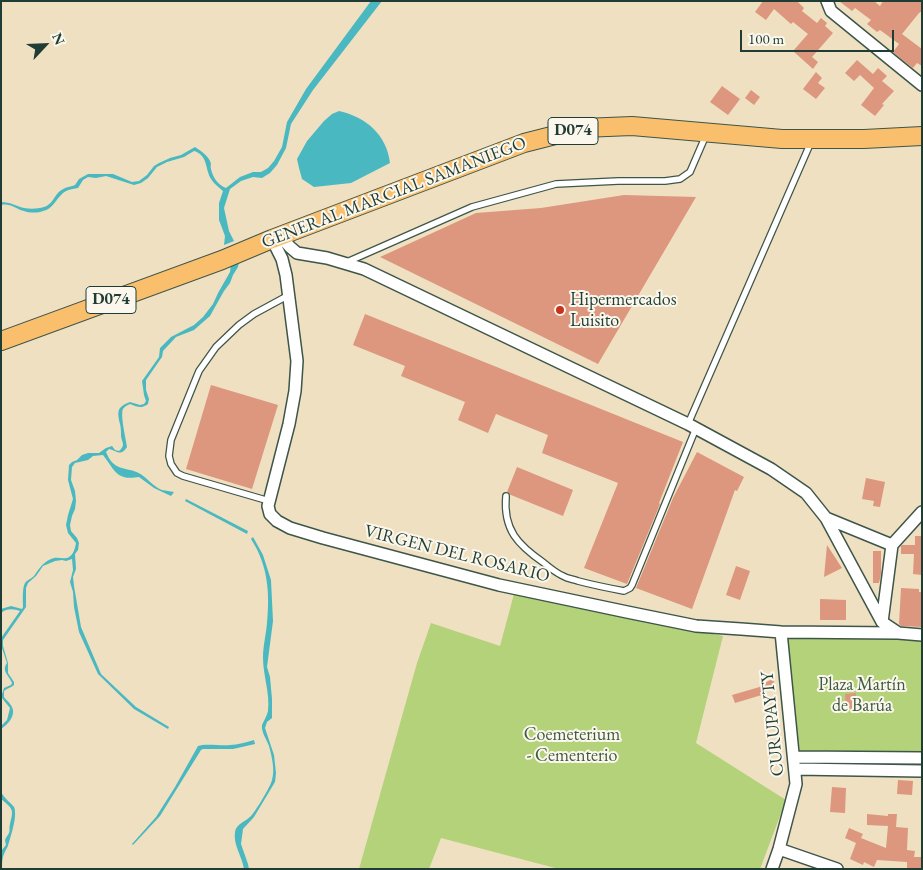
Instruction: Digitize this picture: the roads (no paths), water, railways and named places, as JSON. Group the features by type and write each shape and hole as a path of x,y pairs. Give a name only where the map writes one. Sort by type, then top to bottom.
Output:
{"main road":[{"name":"GENERAL MARCIAL SAMANIEGO","path":"1,340 222,260 276,237 524,142 584,128 632,126 782,139 864,140 922,136"}],"street":[{"path":"826,2 831,11 922,85"},
{"path":"276,237 297,253 327,258 364,270 692,426 778,474 806,493 826,518 882,622 898,632"},
{"path":"269,502 289,424 295,391 297,361 286,275 276,237"},
{"name":"VIRGEN DEL ROSARIO","path":"269,502 268,510 272,518 290,528 499,585 696,626 781,632 898,632 922,634"},
{"path":"882,622 892,545 922,512"},
{"path":"826,518 892,545"},
{"name":"CURUPAYTY","path":"772,869 796,784 781,632"},
{"path":"794,757 922,758"},
{"path":"796,769 922,771"},
{"path":"779,849 837,869"}],"lane":[{"path":"344,263 472,207 556,184 680,179 690,172 707,133"},
{"path":"506,496 505,508 509,526 517,540 536,558 564,577 605,588 627,590 632,585 692,426 812,139"},
{"path":"269,502 183,476 177,473 171,464 169,456 171,440 200,371 216,347 239,325 254,314 289,295"}],"water":[{"path":"371,1 382,1 313,90 291,124 286,148 277,165 262,178 253,177 241,181 230,189 224,208 229,231 234,241 224,245 225,236 219,220 219,203 223,191 211,179 202,156 194,151 184,157 157,167 148,178 134,185 106,176 88,177 83,180 78,188 65,192 49,208 41,212 28,212 10,205 1,205 1,202 26,208 44,207 60,191 75,185 79,179 88,174 113,174 132,182 139,181 154,166 195,147 207,157 218,183 226,188 240,177 253,172 261,172 274,161 282,147 287,122 306,89"},
{"path":"339,111 358,118 374,129 385,144 390,163 351,183 314,187 302,179 297,159 307,141 324,121"},
{"path":"239,262 230,283 210,316 194,330 176,337 163,351 162,357 146,380 148,404 139,407 130,404 123,409 127,447 125,450 121,453 109,449 106,452 117,466 137,472 159,489 174,492 171,496 154,488 139,477 121,476 103,455 93,456 88,460 75,463 72,467 71,480 76,501 70,525 71,531 79,543 75,554 76,569 73,577 81,627 101,674 136,707 169,727 168,729 134,709 98,674 79,632 70,582 73,570 72,559 55,561 43,566 28,583 26,588 26,607 3,640 8,663 8,673 14,685 4,691 4,697 12,707 13,715 1,729 1,726 7,720 10,708 1,697 4,688 12,683 5,671 7,663 1,638 20,611 10,609 1,613 1,609 11,606 22,609 23,588 26,582 45,563 54,558 67,558 71,556 75,549 76,543 68,533 66,525 73,499 68,480 69,465 82,455 88,453 99,453 112,446 115,450 119,451 121,449 123,444 118,416 120,408 130,402 140,405 144,404 146,401 142,381 159,357 160,348 171,337 194,325 203,317 213,304 230,272 231,264"},
{"path":"186,499 248,531 247,534 185,501"},
{"path":"253,537 263,555 271,580 273,621 267,667 270,677 272,718 267,722 265,728 274,755 276,773 275,782 254,817 243,829 241,844 249,869 244,869 235,841 236,829 256,810 273,776 273,763 262,728 268,713 263,649 267,627 268,590 261,559 251,539"},
{"path":"254,740 255,744 233,749 201,750 160,816 132,844 156,817 198,746 233,745"},
{"path":"1,792 14,807 15,811 13,827 3,857 2,869 1,851 6,845 5,840 9,832 12,810 1,799"}],"place":[{"name":"Hipermercados Luisito","path":"560,310"}],"park label":[{"name":"Plaza Martín de Barúa","path":"862,695"},
{"name":"Coemeterium - Cementerio","path":"572,745"}]}
